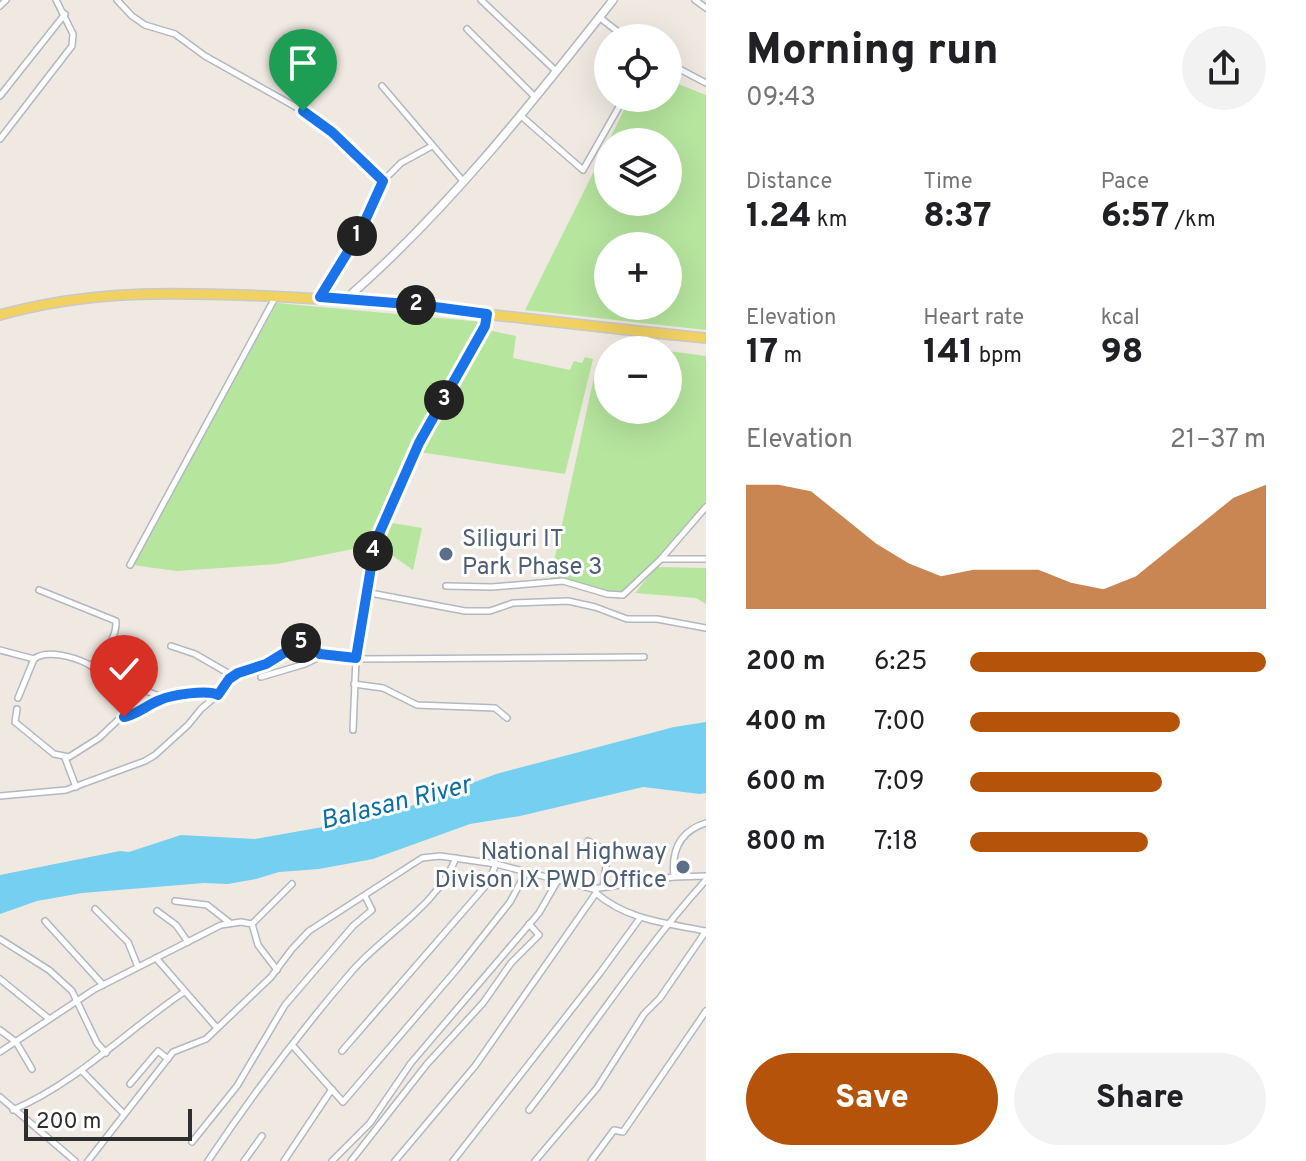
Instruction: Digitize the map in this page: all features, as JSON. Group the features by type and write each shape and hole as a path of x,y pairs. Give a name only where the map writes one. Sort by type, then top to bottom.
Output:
{"main road":[{"path":"0,315 95,295 192,292 347,298 706,338"}],"street":[{"path":"0,6 6,0"},
{"path":"0,139 72,46 73,34 56,0"},
{"path":"117,0 145,25 175,34 205,56 303,111 332,132 383,181"},
{"path":"481,0 556,71"},
{"path":"347,298 383,267 463,181 613,0"},
{"path":"695,0 706,8"},
{"path":"0,96 65,14"},
{"path":"599,17 608,24"},
{"path":"467,29 535,97"},
{"path":"682,70 706,83"},
{"path":"382,86 463,181"},
{"path":"520,115 583,170 616,112"},
{"path":"320,297 360,232 383,181 401,163 432,146"},
{"path":"130,565 276,296"},
{"path":"353,730 356,658 375,543 419,443 483,333 487,314"},
{"path":"446,586 492,587 563,581 621,596 661,559 706,507"},
{"path":"661,559 706,559"},
{"path":"39,590 116,621 112,641 91,666"},
{"path":"365,592 465,611 490,611 513,603 568,601 627,619 657,619 706,628"},
{"path":"0,796 63,791 155,755 218,695 233,676 266,664 302,642 307,643 315,653 356,658 644,657"},
{"path":"171,646 195,654 233,676"},
{"path":"0,650 34,659 43,655 66,656 91,666 114,682 162,698"},
{"path":"261,677 325,655"},
{"path":"18,698 34,659"},
{"path":"354,684 383,688 417,705 495,708 507,718"},
{"path":"17,709 15,722 54,754 64,757 77,754 120,718 134,714 162,698 204,691 218,695"},
{"path":"64,757 76,787"},
{"path":"674,877 672,861 679,840 689,830 706,823"},
{"path":"395,1161 475,1066 598,890 607,859 604,849 588,841"},
{"path":"88,1161 173,1052 206,1039 277,970 309,931 422,858 440,856 496,864 598,890 674,877 706,878"},
{"path":"208,1161 353,970 431,898 451,872 456,858"},
{"path":"342,1051 488,883 496,864"},
{"path":"293,1046 343,1102 457,969 510,902 526,872"},
{"path":"529,1110 667,923 706,878"},
{"path":"332,1161 370,1123 411,1063 529,924 558,880"},
{"path":"252,924 292,884"},
{"path":"535,1161 597,1088 644,1014 660,998 706,931 640,918 619,910 598,890"},
{"path":"192,1142 237,1086 285,1005 353,926 372,910 365,896"},
{"path":"175,901 207,905 230,923"},
{"path":"95,909 128,942 138,967"},
{"path":"157,911 176,925 188,942"},
{"path":"453,1161 640,918"},
{"path":"45,921 103,985"},
{"path":"252,924 258,945 277,970"},
{"path":"0,1052 77,1000 138,967 221,925 252,924"},
{"path":"351,1161 427,1064 483,1003 511,963 539,935 529,924"},
{"path":"0,939 49,970 72,991 91,1032 106,1053"},
{"path":"156,958 217,1028"},
{"path":"0,979 48,1018"},
{"path":"13,1110 35,1101 82,1071 142,1020 184,992"},
{"path":"591,1161 614,1130 623,1132 706,1011"},
{"path":"0,1030 16,1042 32,1069"},
{"path":"130,1084 158,1051 168,1059"},
{"path":"82,1071 124,1114"},
{"path":"284,1161 332,1089"},
{"path":"0,1097 75,1161"},
{"path":"244,1161 262,1136"}],"green space":[{"path":"682,86 706,95 706,330 616,320 682,320 682,232 594,232 594,318 525,310 594,171 594,216 682,216 682,128 615,128 623,112 682,112"},
{"path":"277,303 483,322 420,432 369,546 277,564 177,571 132,565"},
{"path":"488,330 516,336 513,358 570,370 574,361 582,363 585,357 593,359 565,474 419,452"},
{"path":"682,353 706,356 706,504 625,593 550,580 594,377 594,424 682,424"},
{"path":"392,523 422,528 413,570 383,549 385,546 380,543"},
{"path":"656,567 706,568 706,604 696,598 635,593"}],"water":[{"path":"706,722 706,793 643,787 520,816 470,824 373,859 319,869 279,872 228,884 204,883 82,893 37,901 0,914 0,875 120,851 129,852 181,835 255,839 368,819 496,774 674,727"}],"place":[{"name":"Siliguri IT Park Phase 3","path":"446,554"},
{"name":"National Highway Divison IX PWD Office","path":"683,867"}],"route":[{"path":"124,717 162,698 204,691 213,691 218,695 229,679 238,673 266,664 302,642 320,654 356,658 375,543 419,443 483,333 487,314 320,297 360,232 383,181 332,132 303,111"}],"water label":[{"name":"Balasan River","path":"396,804"}]}
